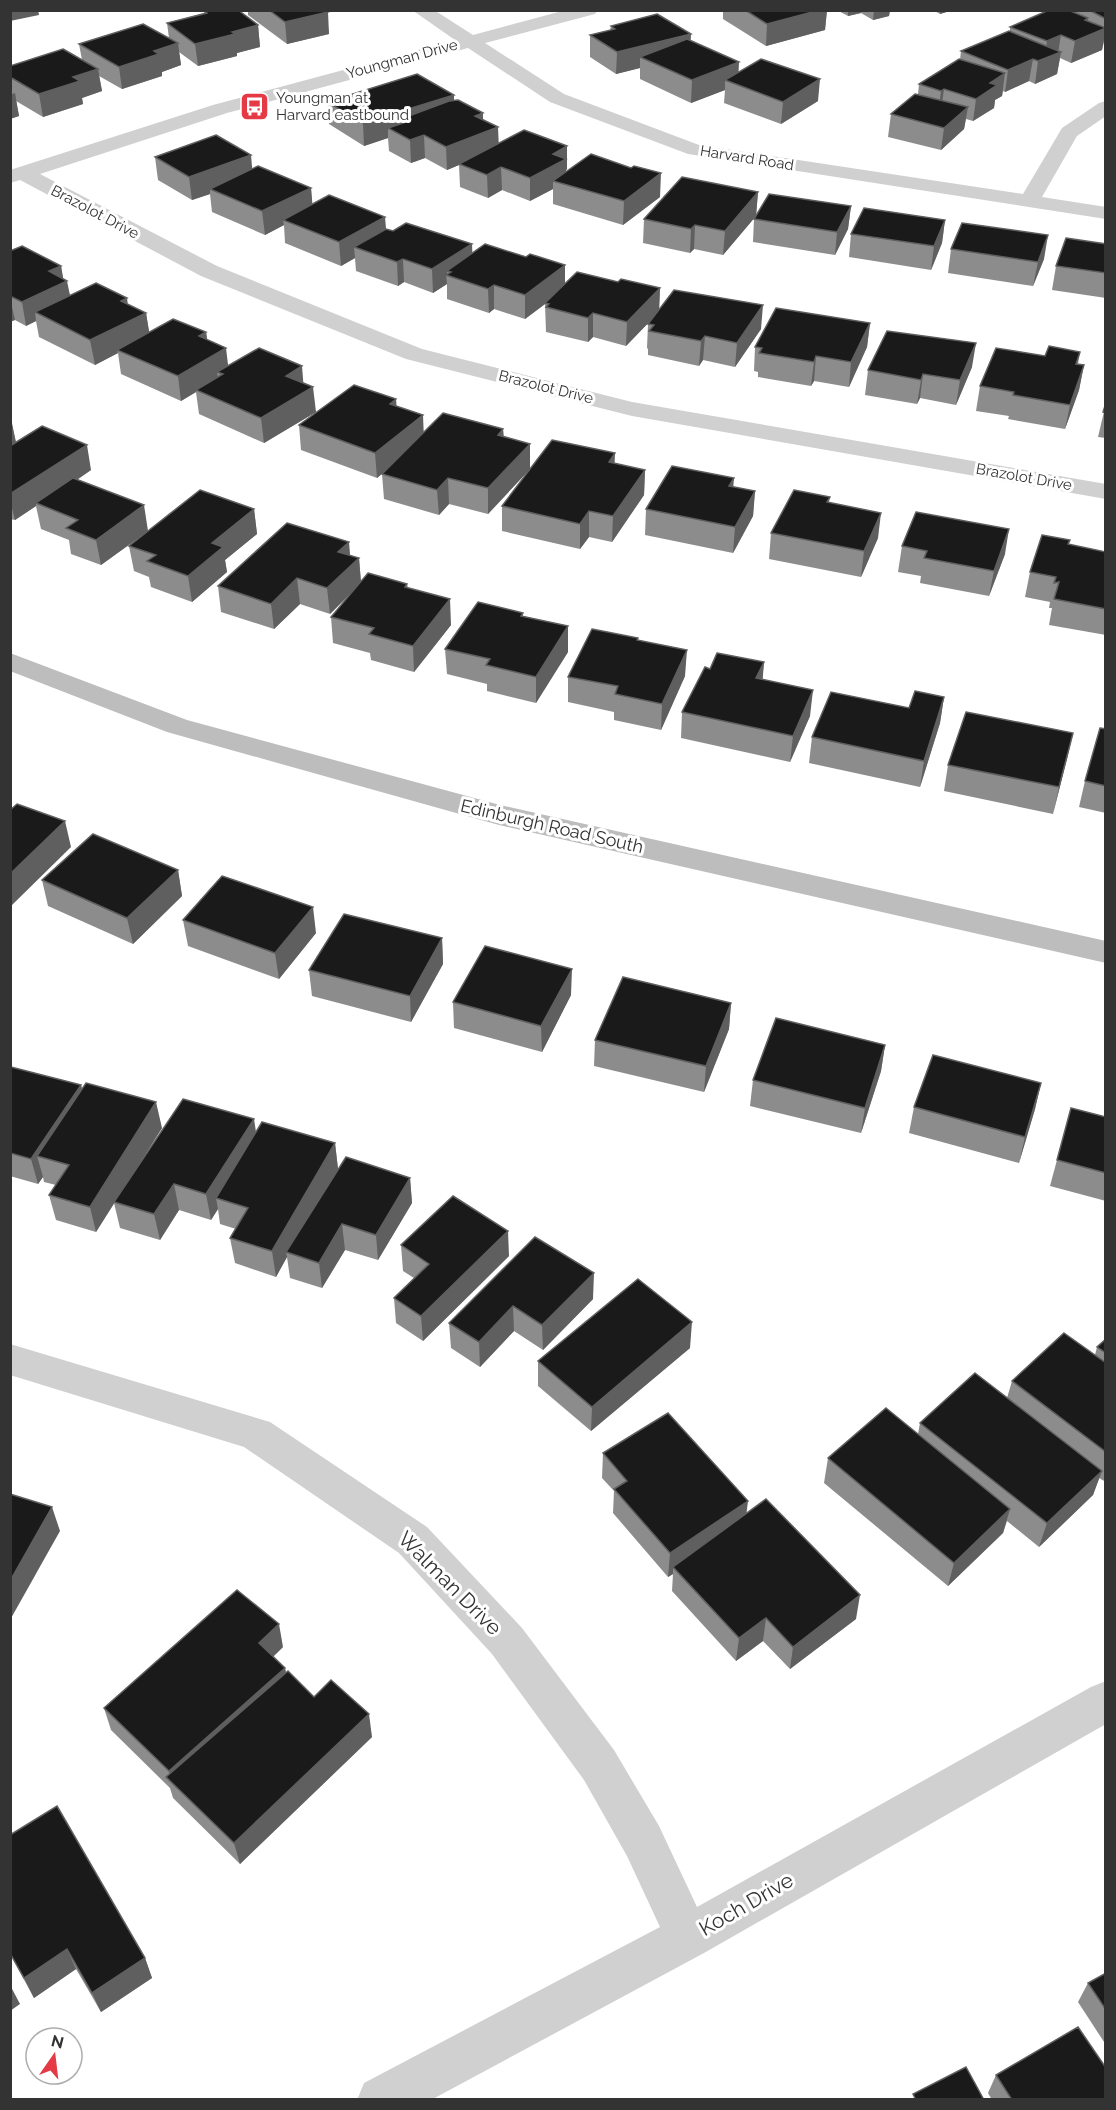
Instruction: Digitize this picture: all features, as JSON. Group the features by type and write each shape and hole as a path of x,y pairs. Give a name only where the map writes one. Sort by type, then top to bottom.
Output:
{"main road":[{"name":"Edinburgh Road South","path":"10,661 177,726 499,815 1106,952"}],"street":[{"name":"Harvard Road","path":"421,10 557,98 695,150 1106,213"},
{"name":"Youngman Drive","path":"16,175 220,109 467,41 590,10"},
{"path":"1029,202 1069,132 1106,107"},
{"name":"Brazolot Drive","path":"16,175 209,272 414,354 632,409 1106,492"},
{"name":"Walman Drive","path":"10,1359 256,1434 413,1540 507,1641 599,1766 643,1840 688,1937"},
{"name":"Koch Drive","path":"381,2100 688,1937 1106,1701"}],"building":[{"path":"204,10 238,10 258,25 232,32 235,34 195,44 167,23 207,13"},
{"path":"269,10 325,10 328,12 285,22"},
{"path":"745,10 820,10 767,24"},
{"path":"1049,10 1068,10 1106,28 1075,41 1061,35 1047,41 1010,27"},
{"path":"1089,10 1106,10 1106,19"},
{"path":"657,14 691,34 617,52 590,35 615,29 611,26"},
{"path":"143,24 178,43 154,51 159,54 119,67 79,44"},
{"path":"1009,31 1061,52 1038,61 1033,59 1008,70 961,51"},
{"path":"687,39 739,62 692,80 640,57"},
{"path":"63,49 98,69 73,77 80,81 39,94 10,77 10,66"},
{"path":"761,59 820,79 783,102 725,80"},
{"path":"959,59 1005,73 990,83 997,85 976,99 919,84"},
{"path":"417,74 454,95 363,123 327,102"},
{"path":"915,94 968,107 944,128 891,114"},
{"path":"458,100 483,113 475,116 498,127 446,147 424,135 410,140 388,128 403,123 398,120 449,101"},
{"path":"524,130 567,146 553,154 566,159 530,178 501,167 487,175 459,164"},
{"path":"216,135 251,155 189,177 155,157"},
{"path":"591,154 631,168 634,166 661,173 624,201 553,181"},
{"path":"258,166 311,188 262,211 210,189"},
{"path":"682,177 758,192 725,231 695,225 691,229 644,219"},
{"path":"769,194 851,206 837,232 754,219"},
{"path":"329,195 385,217 339,242 283,220"},
{"path":"864,208 945,220 934,246 851,234"},
{"path":"406,223 472,244 432,269 403,259 397,262 354,247 386,229 393,231"},
{"path":"962,223 1048,235 1038,262 951,249"},
{"path":"1066,238 1106,244 1106,273 1056,266"},
{"path":"485,244 526,257 530,254 565,265 525,295 494,285 488,289 446,275 451,272 447,271"},
{"path":"22,246 61,266 49,271 67,281 22,302 10,296 10,251"},
{"path":"577,272 618,282 621,279 660,288 627,322 593,313 588,318 546,307 549,304 545,303"},
{"path":"96,283 127,298 121,301 146,313 90,340 35,312"},
{"path":"674,290 763,305 737,343 705,336 701,341 649,331 654,325 648,324"},
{"path":"776,308 870,323 851,362 816,356 814,362 759,353 762,348 755,347"},
{"path":"173,319 206,332 199,336 226,348 178,376 117,350"},
{"path":"887,331 976,343 960,380 923,374 921,380 868,370"},
{"path":"1049,346 1080,352 1076,364 1084,365 1070,405 1013,395 1014,392 980,386 996,348 1045,356"},
{"path":"259,348 302,366 286,376 313,387 261,418 196,390 223,374 217,372"},
{"path":"354,385 396,399 390,404 423,415 375,453 299,425"},
{"path":"443,413 503,429 498,435 530,444 488,488 448,478 437,490 382,474"},
{"path":"42,426 87,445 10,494 10,446"},
{"path":"552,440 615,453 609,462 645,470 613,516 589,511 580,524 502,506"},
{"path":"672,466 734,478 729,486 755,491 735,527 646,509"},
{"path":"73,478 144,505 96,540 66,528 78,520 36,503"},
{"path":"200,490 254,509 212,543 223,547 188,576 147,561 156,555 129,546"},
{"path":"794,490 830,497 827,502 881,513 864,551 771,533"},
{"path":"916,512 1009,529 994,571 924,558 927,551 902,546"},
{"path":"287,523 349,542 338,552 359,558 327,588 297,578 271,604 218,586"},
{"path":"1042,535 1070,540 1068,544 1106,552 1106,609 1054,599 1059,582 1054,583 1056,577 1030,572"},
{"path":"368,573 407,584 405,587 450,599 413,646 369,634 374,628 331,617"},
{"path":"478,602 523,613 521,616 568,626 536,677 486,665 490,659 445,649"},
{"path":"592,629 687,650 662,704 615,694 618,686 568,677"},
{"path":"717,653 764,662 756,678 813,690 793,736 682,712 705,667 710,669"},
{"path":"915,691 944,697 924,761 812,737 831,692 909,708"},
{"path":"966,712 1073,733 1059,787 948,765"},
{"path":"1100,728 1106,729 1106,786 1085,781"},
{"path":"17,804 65,821 10,874 10,810"},
{"path":"93,834 178,870 127,918 42,880"},
{"path":"222,876 313,907 275,953 183,920"},
{"path":"344,914 442,938 410,996 309,970"},
{"path":"485,946 572,969 541,1026 453,1002"},
{"path":"623,977 731,1003 706,1066 595,1040"},
{"path":"776,1018 885,1045 865,1108 753,1080"},
{"path":"933,1055 1041,1083 1025,1137 914,1107"},
{"path":"10,1067 81,1085 31,1159 10,1153"},
{"path":"86,1083 156,1102 90,1207 49,1195 69,1165 37,1156"},
{"path":"183,1099 254,1119 206,1194 174,1184 154,1214 114,1202"},
{"path":"1071,1108 1106,1117 1106,1173 1057,1160"},
{"path":"262,1122 335,1143 272,1251 230,1238 248,1208 216,1198"},
{"path":"346,1157 410,1178 376,1235 342,1224 319,1263 286,1252"},
{"path":"453,1196 508,1231 421,1316 394,1298 429,1264 401,1245"},
{"path":"535,1237 594,1273 542,1325 513,1306 479,1342 449,1323"},
{"path":"638,1279 692,1322 592,1407 538,1361"},
{"path":"1064,1333 1106,1363 1106,1452 1012,1381"},
{"path":"1106,1339 1106,1353 1097,1347"},
{"path":"975,1373 1102,1471 1047,1523 920,1423"},
{"path":"886,1408 1010,1509 954,1563 828,1458"},
{"path":"668,1413 748,1501 670,1553 614,1489 627,1481 603,1453"},
{"path":"10,1494 52,1507 10,1581"},
{"path":"766,1499 860,1595 793,1647 766,1618 739,1638 673,1567"},
{"path":"237,1590 279,1624 259,1643 285,1668 169,1771 104,1708"},
{"path":"288,1671 314,1697 331,1680 369,1714 234,1843 166,1777"},
{"path":"57,1806 145,1958 92,1993 67,1949 24,1978 10,1953 10,1835"},
{"path":"1106,1973 1106,2010 1088,1983"},
{"path":"1078,2027 1106,2068 1106,2100 1012,2100 996,2075"},
{"path":"966,2067 984,2100 916,2100 913,2094"}],"place":[{"name":"Youngman at Harvard eastbound","path":"255,107"}]}
